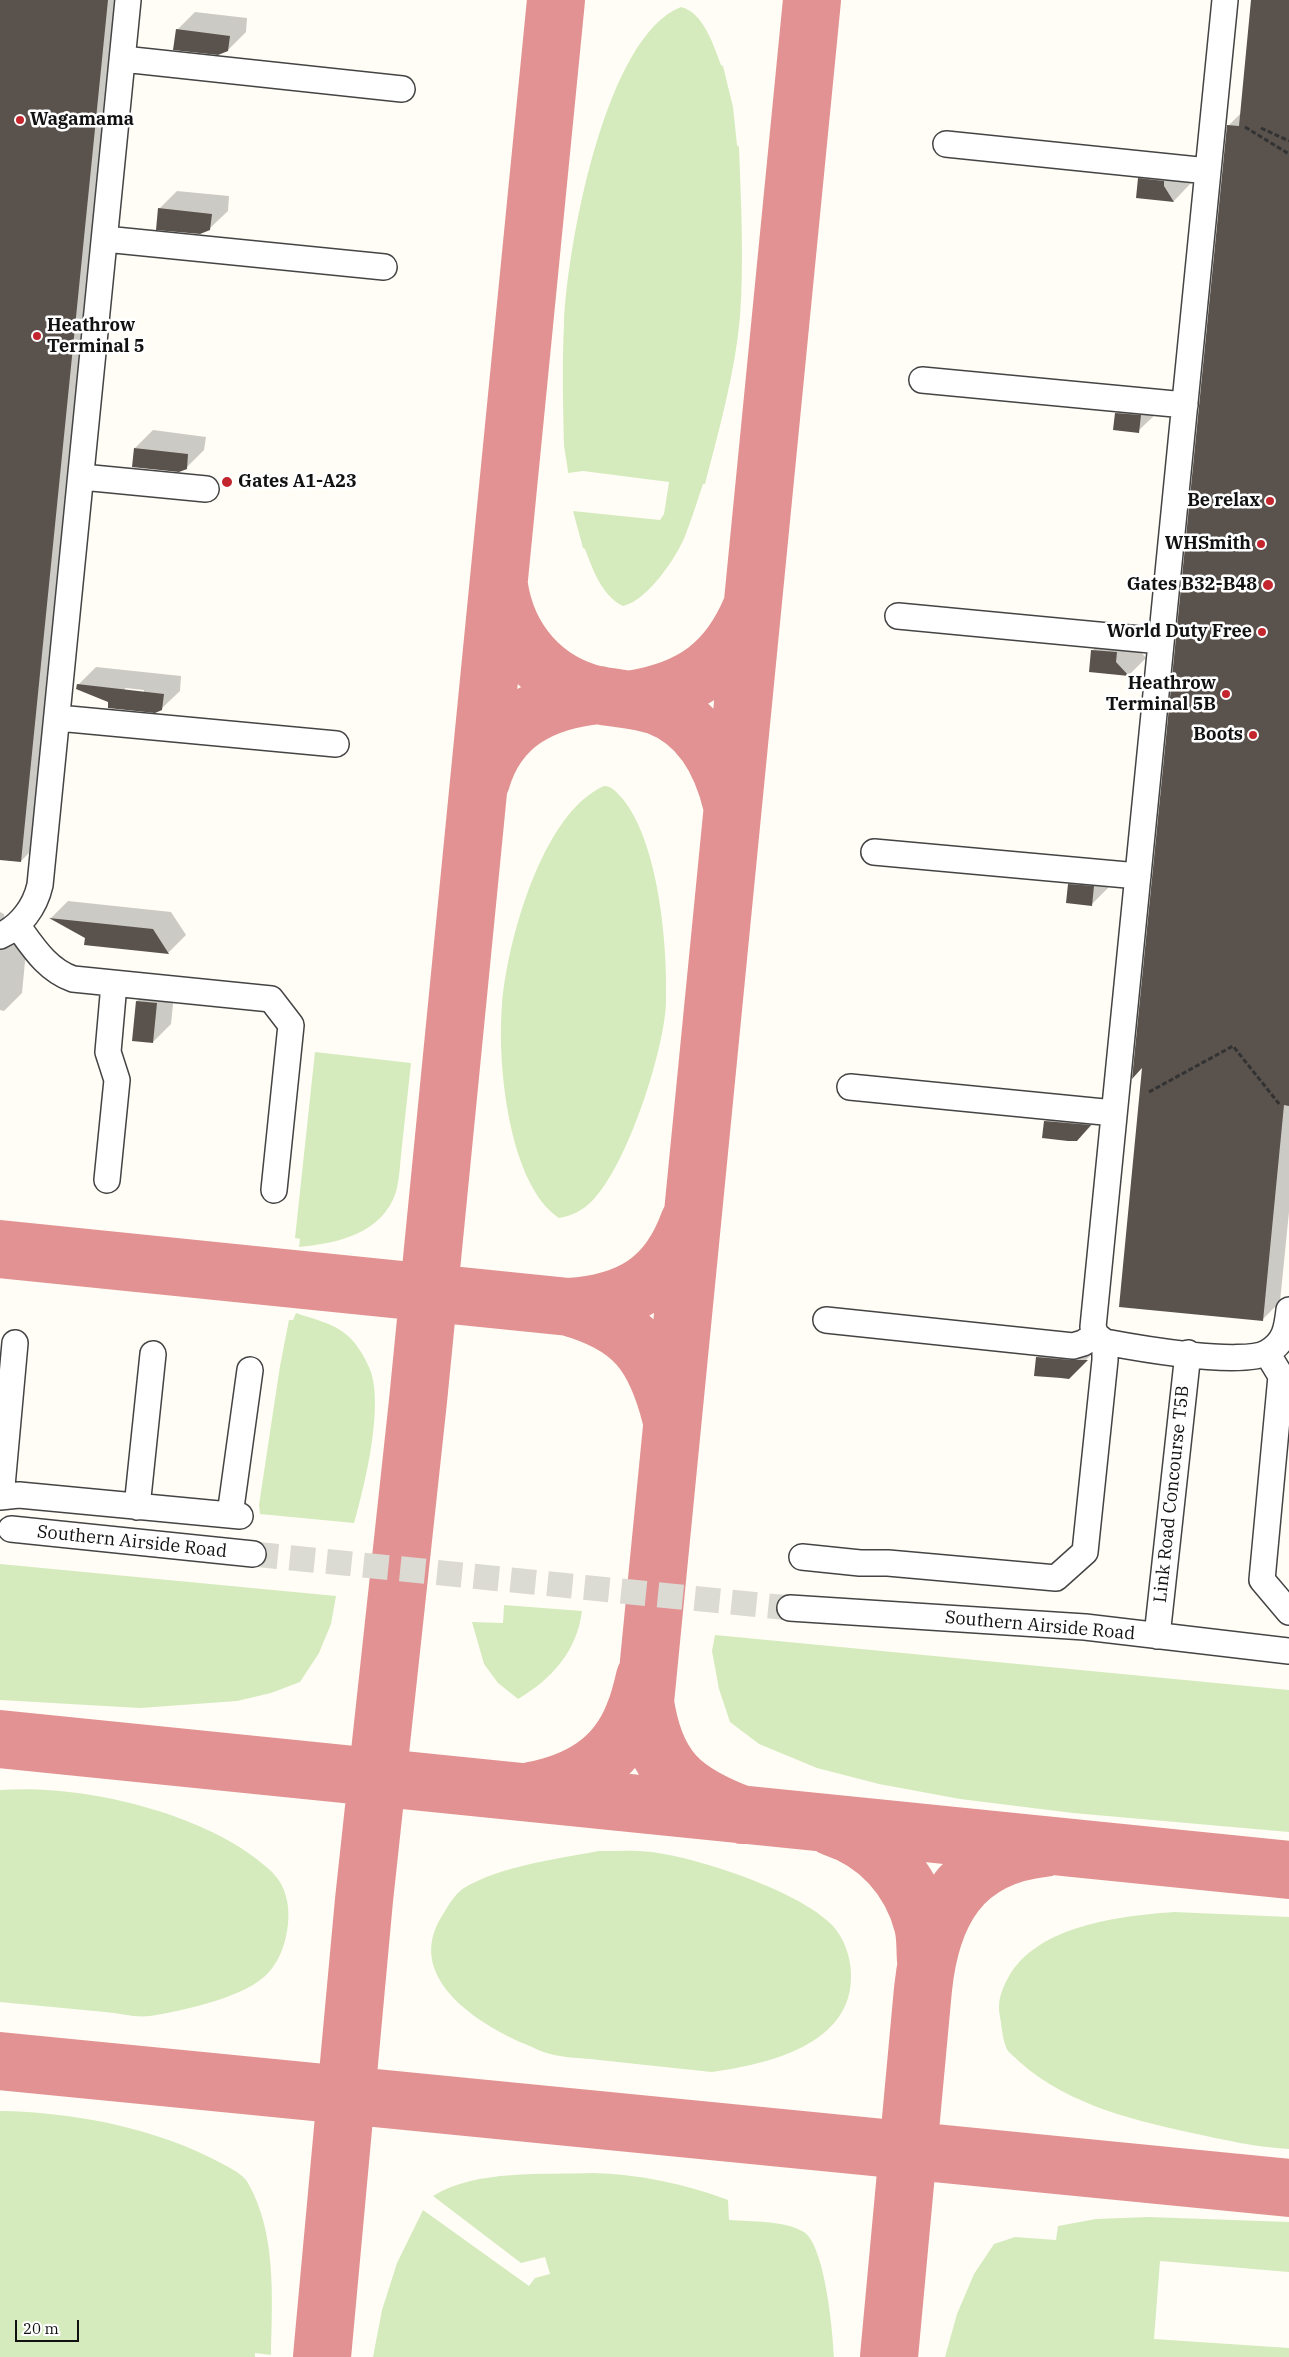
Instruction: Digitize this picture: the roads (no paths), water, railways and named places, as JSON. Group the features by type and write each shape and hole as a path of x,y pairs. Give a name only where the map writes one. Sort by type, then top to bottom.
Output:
{"street":[{"path":"128,0 40,885 37,898 29,911 8,931 62,975 73,979 270,999 291,1025 274,1190"},
{"path":"802,1558 860,1563 888,1563 1056,1578 1085,1552 1105,1360 1094,1313 1225,0"},
{"path":"123,59 402,89"},
{"path":"946,144 1208,170"},
{"path":"105,239 384,267"},
{"path":"922,380 1185,405"},
{"path":"82,477 206,489"},
{"path":"898,616 1161,641"},
{"path":"58,718 336,744"},
{"path":"874,852 1138,876"},
{"path":"107,1180 117,1080 108,1052 114,984"},
{"path":"850,1087 1114,1112"},
{"path":"826,1320 1073,1346 1100,1339 1188,1353 1244,1358 1266,1353 1278,1345 1287,1332 1289,1310"},
{"path":"1,1497 15,1343"},
{"name":"Link Road Concourse T5B","path":"1157,1636 1188,1353"},
{"path":"1266,1353 1285,1376 1262,1580 1289,1612"},
{"path":"136,1506 153,1354"},
{"name":"Southern Airside Road","path":"1,1497 19,1495 235,1516 250,1370"},
{"name":"Southern Airside Road","path":"11,1529 253,1554"},
{"name":"Southern Airside Road","path":"790,1608 1085,1627 1289,1651"}],"tunnel":[{"path":"253,1554 790,1608"}],"place":[{"name":"Wagamama","path":"20,120"},
{"name":"Heathrow Terminal 5","path":"37,336"},
{"name":"Gates A1-A23","path":"227,482"},
{"name":"Be relax","path":"1270,501"},
{"name":"WHSmith","path":"1261,544"},
{"name":"Gates B32-B48","path":"1268,585"},
{"name":"World Duty Free","path":"1262,632"},
{"name":"Heathrow Terminal 5B","path":"1226,694"},
{"name":"Boots","path":"1253,735"}]}
